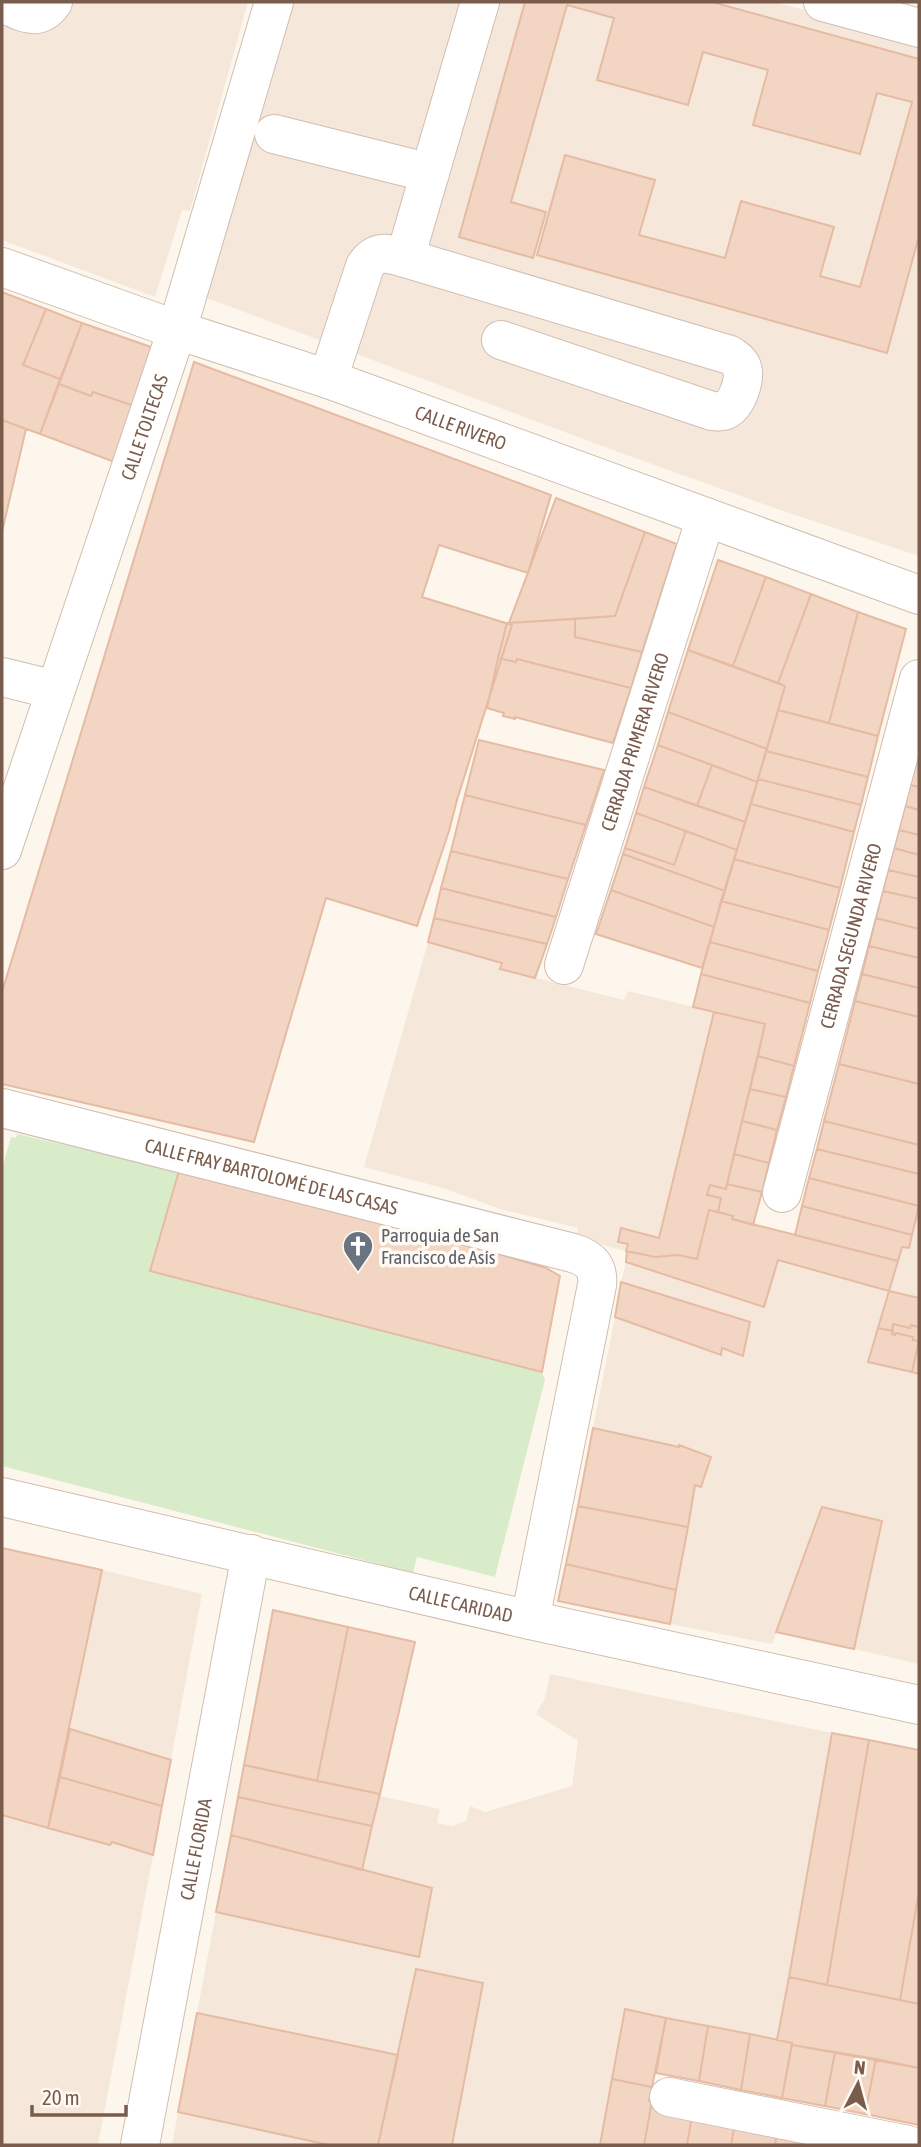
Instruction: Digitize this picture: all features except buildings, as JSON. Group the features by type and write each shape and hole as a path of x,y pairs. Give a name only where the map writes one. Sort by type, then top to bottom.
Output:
{"street":[{"path":"2,3 38,15 47,11 53,2"},
{"name":"CALLE TOLTECAS","path":"2,850 177,330 274,2"},
{"path":"405,258 480,2"},
{"path":"823,2 919,28"},
{"path":"274,134 430,173"},
{"path":"328,379 365,266 371,257 379,253 405,258 730,355 738,360 743,369 743,379 731,407 722,412 712,411 500,340"},
{"name":"CALLE RIVERO","path":"2,267 177,330 328,379 919,595"},
{"name":"CERRADA PRIMERA RIVERO","path":"564,964 706,517"},
{"path":"2,677 55,690"},
{"name":"CERRADA SEGUNDA RIVERO","path":"782,1193 919,678"},
{"name":"CALLE FRAY BARTOLOMÉ DE LAS CASAS","path":"2,1108 573,1252 584,1256 593,1264 598,1274 597,1285 530,1620"},
{"name":"CALLE CARIDAD","path":"2,1497 530,1620 919,1705"},
{"name":"CALLE FLORIDA","path":"140,2145 251,1553"},
{"path":"669,2097 908,2145"}],"shaded area":[{"path":"2,2 248,2 190,211 182,210 155,297 2,240"},
{"path":"282,2 774,2 919,40 919,556 621,453 199,295"},
{"path":"428,942 502,963 500,969 624,1000 628,991 714,1012 659,1238 621,1229 618,1242 628,1244 626,1251 576,1238 578,1228 500,1209 443,1188 364,1167"},
{"path":"919,1207 919,1298 889,1291 902,1247 910,1248"},
{"path":"778,1260 889,1291 868,1362 919,1374 919,1664 854,1649 882,1521 822,1507 772,1644 670,1624 695,1485 679,1445 593,1428 615,1317 720,1354 722,1348 742,1356 750,1323 621,1282 626,1262 764,1307"},
{"path":"102,1570 202,1594 171,1760 70,1729"},
{"path":"550,1674 832,1733 777,2040 625,2010 600,2145 452,2145 482,1983 416,1969 398,2055 197,2013 216,1912 419,1957 362,1870 380,1796 440,1809 437,1823 452,1826 466,1821 470,1806 485,1812 572,1786 578,1741 536,1714 545,1698"},
{"path":"2,1815 153,1855 98,2145 2,2145"},
{"path":"178,2112 329,2145 172,2145"}],"green space":[{"path":"17,1134 179,1171 150,1271 542,1372 545,1380 495,1577 417,1557 413,1573 2,1466 2,1169 11,1137 16,1138"}],"place":[{"name":"Parroquia de San Francisco de Asís","path":"358,1273"}]}
